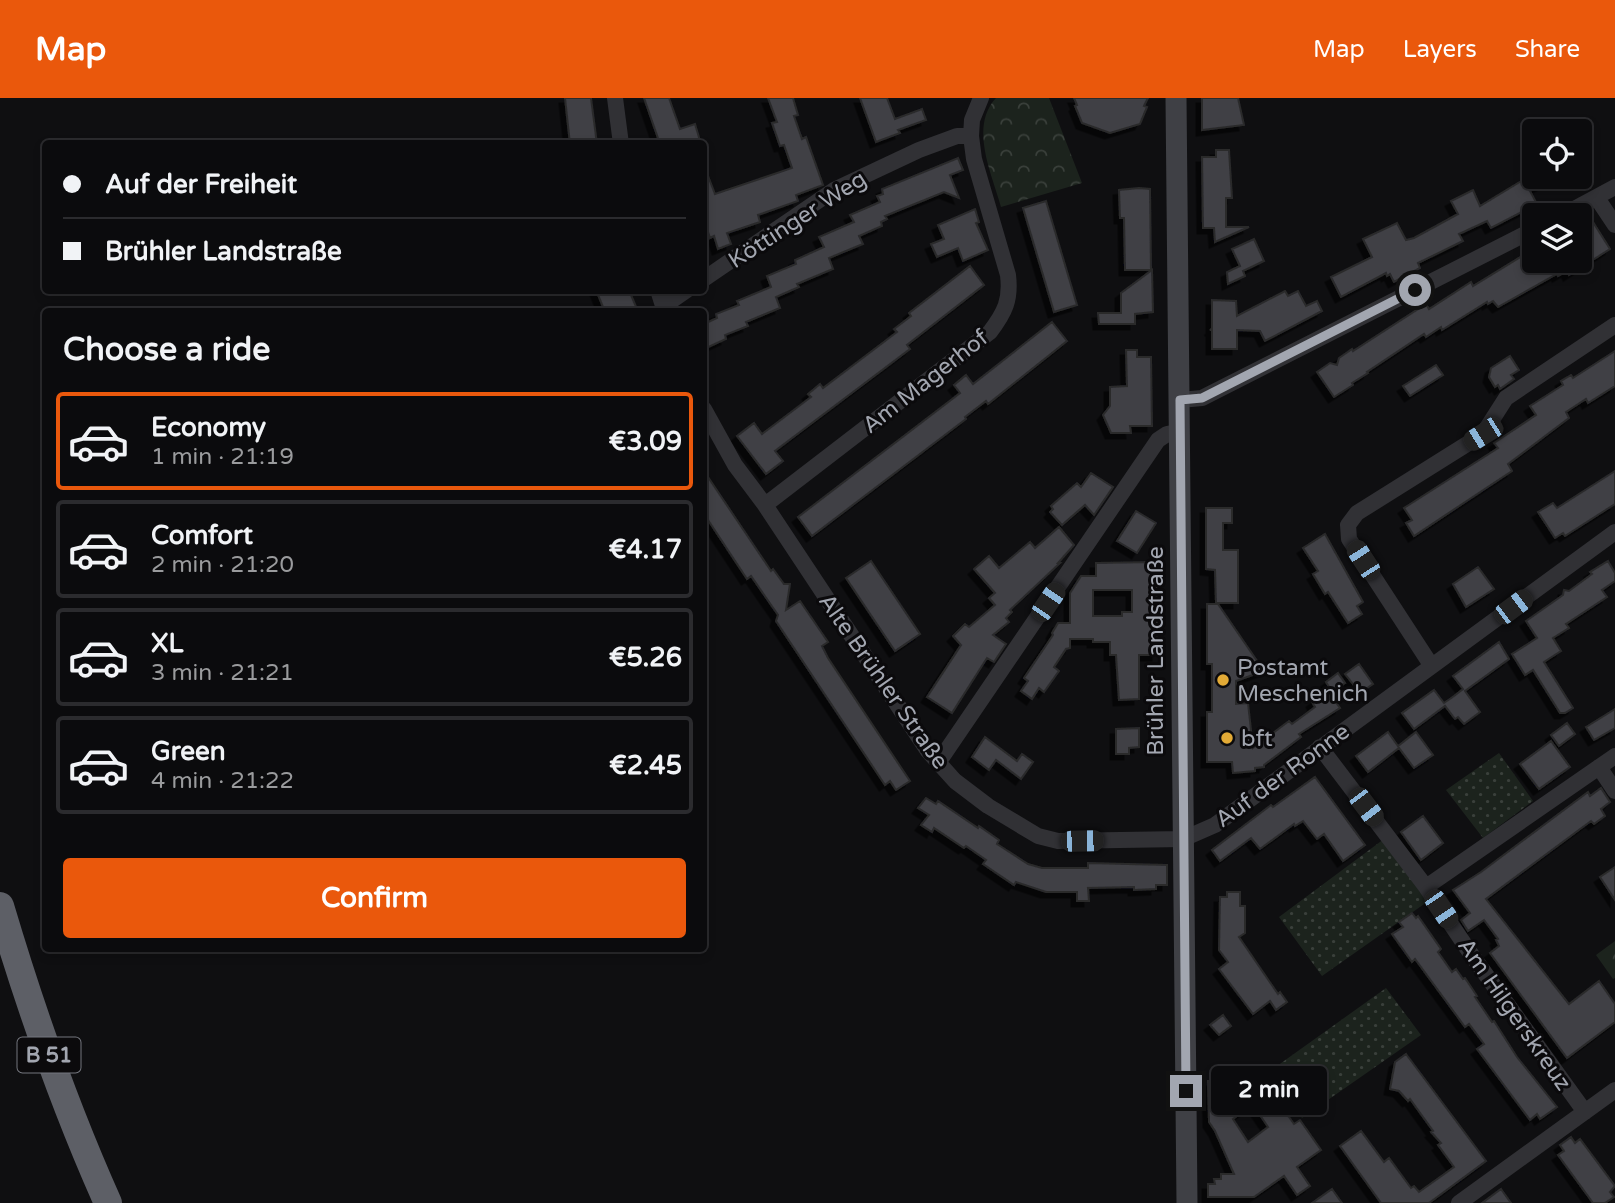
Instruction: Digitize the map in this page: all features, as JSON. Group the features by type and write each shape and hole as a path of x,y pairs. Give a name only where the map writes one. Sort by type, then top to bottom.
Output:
{"highway":[{"name":"B 51","path":"0,906 49,1056 108,1203"}],"street":[{"path":"615,98 620,140"},
{"name":"Am Magerhof","path":"765,505 990,332 1002,316 1010,293 1008,275 974,159 971,136 972,120 981,98"},
{"name":"Brühler Landstraße","path":"1177,98 1187,1203"},
{"name":"Köttinger Weg","path":"707,277 834,190 919,150 957,136 971,136"},
{"path":"1587,203 1615,187"},
{"path":"1597,198 1615,225"},
{"path":"1180,400 1202,398 1522,236"},
{"path":"665,308 682,294"},
{"path":"1431,665 1349,539 1348,525 1357,513 1483,434 1506,398 1615,325"},
{"name":"Alte Brühler Straße","path":"707,414 735,465 765,505 938,763 955,781 988,806 1038,836 1058,841 1183,839"},
{"path":"938,763 1158,440 1167,434 1181,431"},
{"name":"Auf der Ronne","path":"1183,839 1214,825 1615,532"},
{"name":"Am Hilgerskreuz","path":"1320,747 1426,887 1584,1112"},
{"path":"1426,887 1615,756"},
{"path":"1599,767 1615,791"},
{"path":"1460,1203 1615,1090"}],"green space":[{"path":"996,98 1049,98 1082,183 1001,207 988,166 983,137 988,110"},
{"path":"1499,753 1533,801 1483,838 1446,790"},
{"path":"1384,839 1427,902 1322,976 1279,917"},
{"path":"1615,941 1615,978 1613,979 1596,955"},
{"path":"1386,988 1421,1035 1302,1118 1270,1071"}],"building":[{"path":"565,98 591,98 596,140 570,140"},
{"path":"644,98 669,98 680,129 695,124 700,140 659,140"},
{"path":"768,98 793,98 798,115 794,116 802,139 806,137 823,185 796,195 798,201 758,215 760,222 727,233 731,244 718,249 714,236 710,238 707,229 707,173 715,194 792,168 772,123 777,122"},
{"path":"860,98 887,98 895,119 922,109 926,120 898,130 900,133 876,142"},
{"path":"1074,98 1148,98 1140,124 1110,133 1082,123"},
{"path":"1202,98 1238,98 1244,125 1202,130"},
{"path":"1216,150 1229,150 1232,198 1226,198 1226,227 1249,227 1215,242 1214,228 1203,228 1202,157 1216,157"},
{"path":"958,158 963,170 950,175 959,198 944,192 885,216 887,219 881,222 882,226 859,236 863,244 829,258 833,269 797,284 799,287 776,297 780,308 746,322 748,326 725,335 726,339 707,348 707,323 717,318 716,314 739,305 737,301 771,287 767,276 796,264 795,260 824,247 819,237 854,222 850,215 880,202 877,196 883,194 882,189"},
{"path":"1522,181 1522,189 1534,189 1530,191 1536,203 1522,203 1522,212 1491,228 1487,221 1459,234 1463,241 1418,263 1420,268 1394,282 1390,274 1387,276 1386,273 1341,297 1331,277 1372,257 1363,239 1397,223 1406,240 1414,238 1458,214 1451,201 1473,190 1480,206"},
{"path":"1150,189 1151,270 1125,270 1124,218 1120,218 1119,190"},
{"path":"1046,201 1077,305 1054,312 1023,208"},
{"path":"975,209 979,222 976,223 988,250 963,261 958,248 937,257 931,244 944,239 938,225"},
{"path":"1592,223 1610,249 1592,260"},
{"path":"1254,239 1264,261 1243,271 1245,276 1228,284 1227,272 1240,266 1232,249"},
{"path":"1522,256 1522,273 1563,273 1498,307 1493,301 1488,304 1487,302 1442,330 1441,327 1426,337 1424,334 1334,397 1317,372 1330,363 1337,365 1339,358 1352,349 1353,351 1426,304 1429,309 1471,282 1473,286"},
{"path":"970,266 984,285 907,345 910,349 775,451 783,461 766,474 737,436 754,423 762,434 811,397 808,394 820,384 823,388 897,332 894,329 911,316 909,313"},
{"path":"1152,270 1153,312 1135,314 1135,324 1099,324 1098,313 1121,313 1121,293"},
{"path":"1285,291 1288,296 1298,291 1306,306 1317,301 1322,311 1265,341 1260,331 1237,330 1237,349 1212,349 1212,300 1236,301 1237,316"},
{"path":"598,294 631,294 637,308 603,308"},
{"path":"1052,322 1067,341 812,536 798,517 960,393 954,385 966,375 973,384"},
{"path":"1126,350 1137,350 1137,357 1151,357 1152,426 1130,426 1131,433 1111,433 1103,415 1110,406 1110,387 1127,386"},
{"path":"1615,351 1615,386 1588,403 1586,399 1566,412 1569,418 1508,464 1512,471 1414,536 1406,523 1412,520 1404,508 1498,448 1494,443 1536,415 1530,406 1563,385 1561,381 1571,375 1573,378"},
{"path":"1510,356 1519,370 1511,375 1514,379 1500,389 1498,385 1495,387 1489,377 1491,368"},
{"path":"1436,365 1443,375 1410,396 1403,386"},
{"path":"1615,471 1615,504 1565,536 1563,533 1555,538 1538,512 1553,503 1557,508"},
{"path":"1091,473 1113,487 1094,515 1085,505 1062,525 1050,512 1053,509 1051,506 1077,483 1081,487"},
{"path":"707,475 771,571 773,569 784,584 790,584 786,610 800,601 828,642 822,646 828,658 910,781 896,790 890,781 885,785 776,621 778,615 751,576 747,579 707,519"},
{"path":"1206,508 1232,508 1232,523 1223,523 1223,550 1238,550 1238,603 1216,603 1215,570 1206,569"},
{"path":"1136,511 1156,523 1137,553 1117,541"},
{"path":"1059,527 1074,545 1060,563 1010,610 1012,612 1006,618 1009,622 993,635 1006,644 994,662 987,658 952,713 927,697 961,645 953,636 965,624 969,627 995,605 989,598 995,593 974,569 989,556 999,568 1030,542 1035,548"},
{"path":"1325,534 1363,602 1357,606 1362,614 1348,623 1313,574 1318,571 1303,548"},
{"path":"871,561 920,634 895,651 846,578"},
{"path":"1608,561 1615,573 1615,581 1602,590 1607,597 1566,624 1569,628 1553,638 1561,651 1544,662 1573,708 1560,713 1533,670 1525,675 1512,654 1537,638 1526,621 1563,595 1564,590 1569,591 1592,574 1590,572"},
{"path":"1156,562 1157,655 1139,655 1139,699 1119,700 1116,655 1110,655 1110,642 1070,639 1070,648 1066,649 1054,667 1059,671 1044,692 1039,688 1032,699 1021,691 1028,681 1024,678 1058,623 1070,623 1070,593 1081,576 1096,576 1096,563","holes":["1093,590 1132,590 1132,612 1122,612 1122,616 1093,616"]},
{"path":"1478,567 1494,589 1466,607 1453,584"},
{"path":"1207,604 1218,604 1264,671 1236,681 1236,704 1248,703 1253,748 1289,721 1292,724 1315,707 1312,702 1327,690 1340,708 1299,734 1301,737 1264,767 1255,768 1255,771 1233,773 1232,762 1207,762 1207,712 1212,712 1212,664 1207,664"},
{"path":"1499,642 1509,659 1465,691 1480,712 1464,724 1458,717 1455,719 1445,706 1414,729 1402,713 1434,690 1444,703 1454,696 1463,689 1453,676"},
{"path":"1359,664 1373,684 1360,693 1345,674"},
{"path":"1338,673 1345,683 1332,692 1326,682"},
{"path":"1615,709 1615,728 1594,740 1586,727"},
{"path":"1567,723 1575,734 1559,746 1551,735"},
{"path":"1139,728 1139,747 1129,748 1129,754 1116,754 1116,729"},
{"path":"1388,732 1398,746 1416,732 1433,755 1414,768 1399,748 1368,772 1356,756"},
{"path":"985,737 1017,761 1022,754 1033,762 1021,779 996,760 989,770 972,757"},
{"path":"1551,741 1570,767 1539,789 1520,764"},
{"path":"1315,777 1365,845 1343,861 1324,834 1317,839 1303,821 1295,826 1294,824 1260,849 1251,838 1220,861 1212,850 1271,805 1273,807"},
{"path":"1601,788 1610,802 1601,809 1605,816 1594,824 1591,821 1486,899 1569,1004 1599,981 1615,1004 1615,1022 1567,1058 1490,953 1499,946 1496,940 1498,939 1484,920 1468,931 1461,920 1470,913 1453,890 1588,792 1590,796"},
{"path":"926,798 936,804 938,801 978,828 979,826 999,840 997,844 1028,864 1042,868 1088,868 1088,863 1167,865 1167,885 1156,885 1156,889 1134,890 1134,887 1088,888 1089,901 1077,901 1077,892 1046,892 1016,882 1014,885 983,864 986,860 966,846 964,848 934,828 932,832 921,825 929,815 918,808"},
{"path":"1423,816 1443,843 1421,860 1401,832"},
{"path":"1615,867 1615,900 1600,877"},
{"path":"1227,892 1240,892 1240,906 1245,906 1245,933 1239,937 1278,994 1280,992 1287,1002 1276,1010 1270,1001 1253,1014 1219,969 1228,962 1219,950 1220,897 1227,897"},
{"path":"1412,913 1416,918 1418,916 1441,949 1438,952 1452,972 1456,969 1463,979 1465,978 1492,1022 1494,1021 1517,1057 1557,1107 1540,1119 1537,1114 1530,1120 1477,1049 1484,1044 1469,1024 1465,1027 1415,959 1412,962 1392,934 1403,927 1399,922"},
{"path":"1223,1015 1231,1026 1219,1035 1210,1025"},
{"path":"1406,1054 1486,1161 1429,1203 1381,1203 1340,1146 1361,1131 1384,1162 1389,1158 1411,1188 1414,1186 1419,1192 1454,1167 1438,1145 1441,1143 1410,1099 1408,1101 1399,1091 1390,1089 1395,1062"},
{"path":"1249,1074 1253,1081 1260,1076 1294,1124 1300,1120 1321,1150 1297,1167 1310,1186 1297,1195 1284,1176 1254,1197 1208,1197 1208,1184 1215,1184 1214,1179 1221,1179 1221,1174 1234,1174 1209,1122 1208,1081 1238,1082","holes":["1253,1105 1268,1127 1248,1142 1233,1119"]},
{"path":"1571,1137 1575,1143 1580,1139 1615,1186 1610,1192 1614,1197 1605,1203 1593,1203 1558,1155 1564,1151 1560,1145"},
{"path":"1332,1189 1342,1203 1312,1203"},
{"path":"1501,1189 1511,1203 1482,1203"}],"place":[{"name":"Postamt Meschenich","path":"1223,680"},
{"name":"bft","path":"1227,738"}],"route":[{"path":"1186,1091 1180,400 1202,398 1415,290"}]}
